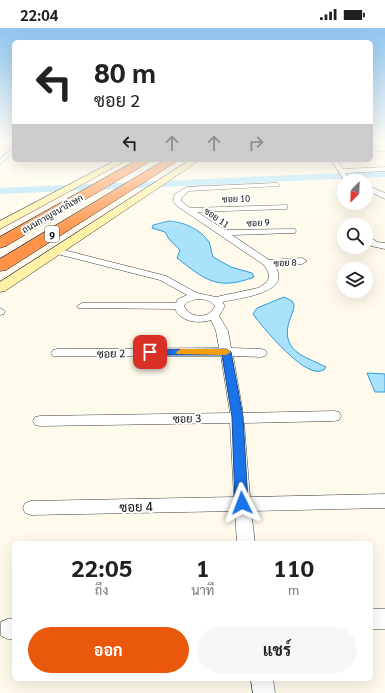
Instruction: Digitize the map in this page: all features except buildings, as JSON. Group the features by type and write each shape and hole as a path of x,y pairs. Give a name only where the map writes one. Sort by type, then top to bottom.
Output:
{"highway":[{"name":"ถนนกาญจนาภิเษก","path":"0,242 36,222 115,171"},
{"name":"ถนนกาญจนาภิเษก","path":"0,266 155,171"}],"main road":[{"path":"0,226 101,171"},
{"path":"0,288 179,171"}],"street":[{"name":"ซอย 11","path":"267,263 177,201 178,196 187,190 277,185"},
{"path":"373,190 385,197"},
{"name":"ซอย 10","path":"189,210 284,207"},
{"name":"ซอย 9","path":"224,233 292,231"},
{"path":"373,243 385,246"},
{"path":"52,253 161,285 186,300"},
{"name":"ซอย 8","path":"267,263 302,261"},
{"path":"82,306 186,300 206,296 216,300 261,290 270,285 274,278 273,271 267,263"},
{"path":"186,300 182,314 201,319 214,316 218,313 220,306 216,300"},
{"path":"214,316 222,331 237,417 246,541"},
{"name":"ซอย 2","path":"57,353 261,353"},
{"name":"ซอย 3","path":"40,421 334,416"},
{"name":"ซอย 4","path":"31,508 385,501"},
{"path":"373,619 385,619"},
{"path":"262,681 264,693"}],"water":[{"path":"169,221 186,225 201,233 209,242 213,257 231,267 252,273 254,277 231,283 221,283 212,281 196,272 177,258 180,250 169,239 165,232 152,228 153,225"},
{"path":"284,297 292,301 294,305 288,326 287,335 289,342 298,353 326,367 324,370 316,371 299,363 281,347 253,314 257,308"},
{"path":"367,373 385,374 385,392 375,392"}],"waterway":[{"path":"0,191 385,174"}],"slow traffic":[{"path":"181,352 226,352"}],"route":[{"path":"150,352 226,352 237,417 242,503"}]}
